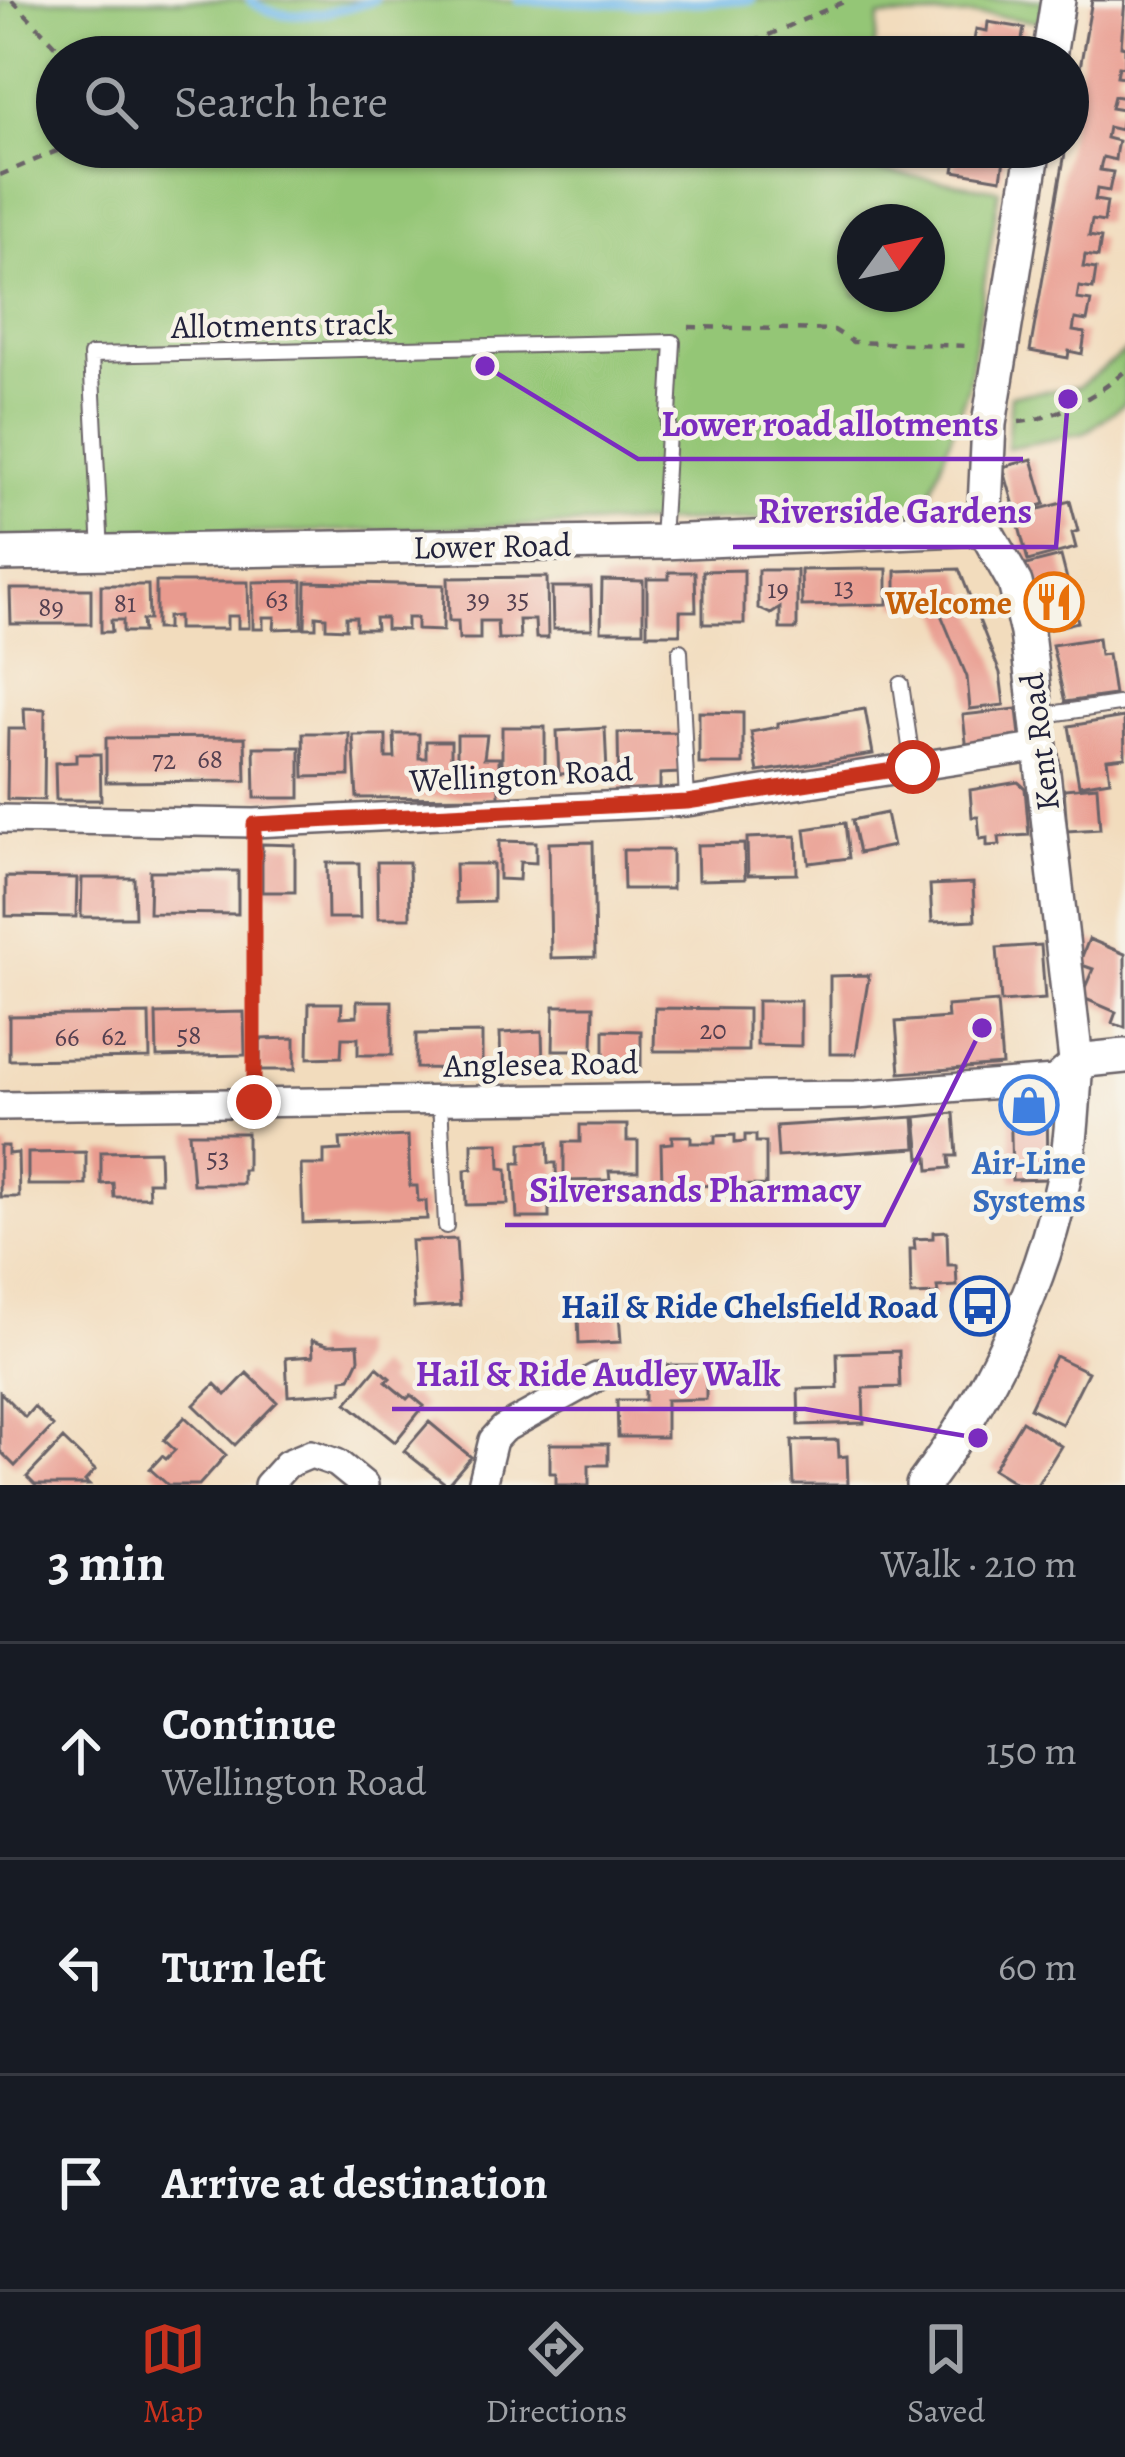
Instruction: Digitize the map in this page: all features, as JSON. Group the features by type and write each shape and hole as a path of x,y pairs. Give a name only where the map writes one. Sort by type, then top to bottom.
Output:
{"street":[{"path":"1052,36 1058,0"},
{"path":"984,528 989,424 1031,168"},
{"name":"Lower Road","path":"0,554 662,542 984,528"},
{"name":"Kent Road","path":"923,1485 950,1448 1010,1343 1063,1182 1076,1061 1027,633 1015,583 984,528"},
{"name":"Wellington Road","path":"0,819 254,824 687,802 913,767 1039,731"},
{"path":"1076,1061 1125,1056"},
{"name":"Anglesea Road","path":"0,1106 856,1095 1054,1080 1076,1061"},
{"path":"482,1485 493,1440 503,1429 597,1377"},
{"path":"268,1485 287,1464 311,1454 337,1463 364,1485"}],"lane":[{"path":"662,542 673,342"},
{"name":"Allotments track","path":"101,553 92,355 673,342"},
{"path":"680,651 687,802"},
{"path":"901,684 913,767"},
{"path":"1039,731 1125,704"},
{"path":"440,1100 446,1226"}],"path":[{"path":"12,0 47,36"},
{"path":"767,36 848,0"},
{"path":"0,175 36,160"},
{"path":"673,342 686,326 833,330 853,342 1002,347"},
{"path":"989,424 1035,421 1125,371"},
{"path":"254,824 254,1102"}],"green space":[{"path":"0,0 1045,0 1039,22 990,15 879,17 876,36 36,36 36,168 860,168 999,190 968,387 923,515 0,540"},
{"path":"1125,351 1125,403 1085,433 1007,448 1011,395 1079,387"}],"building":[{"path":"1092,0 1125,0 1121,46 1125,47 1125,67 1119,66 1117,76 1125,77 1125,98 1114,96 1111,108 1123,110 1120,130 1108,127 1106,138 1118,141 1115,160 1103,157 1101,164 1100,170 1113,172 1109,191 1097,189 1095,200 1107,202 1104,222 1092,220 1089,236 1101,238 1098,257 1085,255 1083,267 1096,269 1093,289 1079,287 1077,299 1091,301 1087,321 1075,319 1073,331 1085,333 1082,354 1069,351 1068,358 1030,351 1062,168 1089,168 1086,36"},
{"path":"988,22 1024,28 1023,36 975,36 976,29 987,31"},
{"path":"954,168 1003,168 1001,179"},
{"path":"1032,459 1045,504 1016,513 1003,467"},
{"path":"1070,501 1078,531 1072,533 1076,548 1028,561 1016,515"},
{"path":"1061,556 1078,622 1042,631 1026,565"},
{"path":"887,569 887,604 802,606 801,570"},
{"path":"959,569 1000,673 1004,705 970,709 967,677 937,605 896,606 896,571"},
{"path":"744,570 744,624 703,624 703,571"},
{"path":"758,570 797,570 797,629 780,629 780,608 771,614 758,608"},
{"path":"669,572 695,572 696,611 680,611 680,634 647,634 647,579 669,579"},
{"path":"547,577 548,638 536,638 535,620 519,620 520,639 498,639 497,621 480,621 480,639 459,639 458,621 449,621 448,578"},
{"path":"602,580 643,581 643,631 601,631"},
{"path":"302,581 302,628 274,629 275,617 263,617 263,629 253,629 253,582"},
{"path":"156,582 248,582 249,628 238,628 238,616 227,616 227,629 178,629 178,616 167,617 167,629 156,629"},
{"path":"306,582 444,585 443,631 417,630 417,618 407,618 407,630 386,629 386,618 375,618 376,629 356,629 356,617 346,617 346,629 326,628 326,617 316,616 316,628 305,628"},
{"path":"101,585 148,585 149,620 142,620 143,632 123,632 123,620 111,620 112,632 101,632"},
{"path":"552,587 591,587 592,629 553,629"},
{"path":"10,589 91,589 91,624 11,624"},
{"path":"1098,638 1100,655 1108,654 1114,695 1065,702 1052,645"},
{"path":"24,708 45,709 44,800 7,799 8,729 25,729"},
{"path":"865,709 873,754 758,772 751,732"},
{"path":"1017,709 1021,745 967,751 963,715"},
{"path":"699,712 743,713 743,764 699,764"},
{"path":"1124,717 1125,757 1107,759 1110,780 1079,785 1069,726"},
{"path":"502,727 545,727 545,772 502,773"},
{"path":"605,728 607,772 559,774 557,731"},
{"path":"678,732 680,773 660,774 660,791 619,792 618,733"},
{"path":"303,733 349,733 349,776 304,777"},
{"path":"394,734 419,734 419,758 426,758 426,741 451,741 451,758 457,758 457,735 487,735 484,758 499,758 499,797 357,798 353,735 386,735 386,758 395,758"},
{"path":"245,737 246,781 106,782 106,738"},
{"path":"254,747 300,747 300,798 255,798"},
{"path":"76,754 100,754 101,800 56,800 55,763 76,762"},
{"path":"1018,782 1025,788 1029,835 999,837 1000,845 987,846 987,838 980,839 978,817 972,817 970,790"},
{"path":"1097,786 1100,829 1067,831 1064,789"},
{"path":"886,813 893,846 859,853 852,820"},
{"path":"845,823 849,858 809,863 805,829"},
{"path":"796,836 797,874 748,875 747,838"},
{"path":"499,841 536,842 536,863 520,862 519,880 499,879"},
{"path":"593,842 595,957 551,958 549,843"},
{"path":"262,844 295,845 295,892 262,892"},
{"path":"744,844 745,879 698,880 697,845"},
{"path":"623,850 672,850 672,889 624,889"},
{"path":"377,862 409,862 410,918 378,918"},
{"path":"327,863 359,863 360,918 328,918"},
{"path":"455,864 493,864 493,902 456,903"},
{"path":"150,871 238,871 238,914 149,913"},
{"path":"6,877 77,878 76,917 6,916"},
{"path":"82,878 134,878 135,917 81,917"},
{"path":"973,883 975,920 932,922 930,885"},
{"path":"1089,939 1125,954 1125,1028 1112,1023 1116,1012 1081,997 1093,969 1079,964"},
{"path":"1041,945 1045,999 1001,1002 997,948"},
{"path":"869,975 856,1054 830,1054 830,976"},
{"path":"357,1001 392,1001 392,1055 358,1055 358,1038 342,1038 341,1057 308,1058 309,1003 342,1003 341,1017 357,1016"},
{"path":"757,1001 801,1001 801,1046 757,1045"},
{"path":"997,1002 1002,1065 900,1073 896,1022 948,1018 947,1006"},
{"path":"554,1006 594,1006 593,1050 553,1050"},
{"path":"655,1008 748,1009 748,1051 654,1051"},
{"path":"244,1012 245,1055 157,1057 156,1014"},
{"path":"149,1014 150,1058 9,1060 9,1016"},
{"path":"604,1030 641,1031 641,1066 604,1066"},
{"path":"542,1031 543,1066 501,1067 500,1033"},
{"path":"482,1033 482,1069 416,1068 416,1034"},
{"path":"295,1038 295,1070 260,1070 260,1039"},
{"path":"1010,1089 1047,1089 1048,1179 1012,1180"},
{"path":"954,1113 957,1156 949,1156 950,1168 929,1170 928,1157 920,1158 916,1117"},
{"path":"914,1117 916,1148 778,1157 776,1126"},
{"path":"580,1125 627,1125 627,1141 638,1141 638,1171 609,1171 610,1180 564,1181 564,1142 580,1142"},
{"path":"189,1133 247,1133 243,1184 193,1184"},
{"path":"735,1135 735,1143 745,1142 745,1135 766,1142 766,1185 662,1186 661,1144 672,1143 672,1136 691,1136 691,1143 715,1143 715,1136"},
{"path":"408,1136 410,1186 417,1186 418,1201 426,1201 427,1219 303,1223 301,1165 324,1165 324,1151 341,1150 340,1139"},
{"path":"548,1142 549,1163 556,1163 557,1204 549,1204 549,1218 517,1218 514,1163 521,1163 521,1143"},
{"path":"472,1143 499,1143 500,1168 507,1169 508,1204 466,1205 465,1170 472,1169"},
{"path":"0,1146 8,1146 8,1154 18,1153 19,1197 0,1197"},
{"path":"159,1151 160,1182 148,1182 149,1197 114,1197 113,1183 101,1184 101,1152"},
{"path":"86,1152 86,1185 28,1185 28,1153"},
{"path":"947,1231 948,1265 956,1265 957,1286 937,1287 938,1294 911,1295 914,1239"},
{"path":"456,1239 460,1305 414,1308 411,1241"},
{"path":"619,1313 621,1342 579,1344 578,1314"},
{"path":"312,1340 358,1344 359,1359 350,1378 342,1379 342,1392 288,1396 286,1358 313,1356"},
{"path":"899,1351 900,1387 863,1388 864,1423 799,1425 798,1389 838,1388 837,1353"},
{"path":"1055,1356 1088,1372 1062,1424 1030,1408"},
{"path":"645,1365 706,1365 706,1399 666,1400 666,1437 618,1437 617,1400 645,1400"},
{"path":"377,1367 390,1378 386,1382 424,1406 395,1442 347,1403"},
{"path":"247,1373 277,1402 235,1445 194,1405 215,1384 226,1395"},
{"path":"0,1392 25,1417 34,1407 53,1426 15,1466 0,1451"},
{"path":"185,1417 226,1455 199,1485 168,1485 150,1469 175,1450 164,1440"},
{"path":"1022,1421 1061,1446 1037,1485 1019,1485 993,1469"},
{"path":"429,1422 471,1457 447,1485 404,1451"},
{"path":"63,1439 95,1470 85,1481 89,1485 35,1485 27,1477"},
{"path":"838,1440 839,1457 847,1456 848,1485 794,1485 792,1441"},
{"path":"550,1444 608,1444 608,1465 589,1465 589,1485 556,1485 556,1473 550,1473"}],"waterway":[{"path":"250,0 295,15 374,0"},
{"path":"519,0 638,4 751,0"}],"place":[{"name":"Lower road allotments","path":"485,366"},
{"name":"Riverside Gardens","path":"1068,399"},
{"name":"Welcome","path":"1054,602"},
{"name":"Silversands Pharmacy","path":"982,1028"},
{"name":"Air-Line Systems","path":"1029,1105"},
{"name":"Hail & Ride Chelsfield Road","path":"980,1306"},
{"name":"Hail & Ride Audley Walk","path":"978,1438"}],"route":[{"path":"254,1102 254,824 687,802 913,767"}]}
